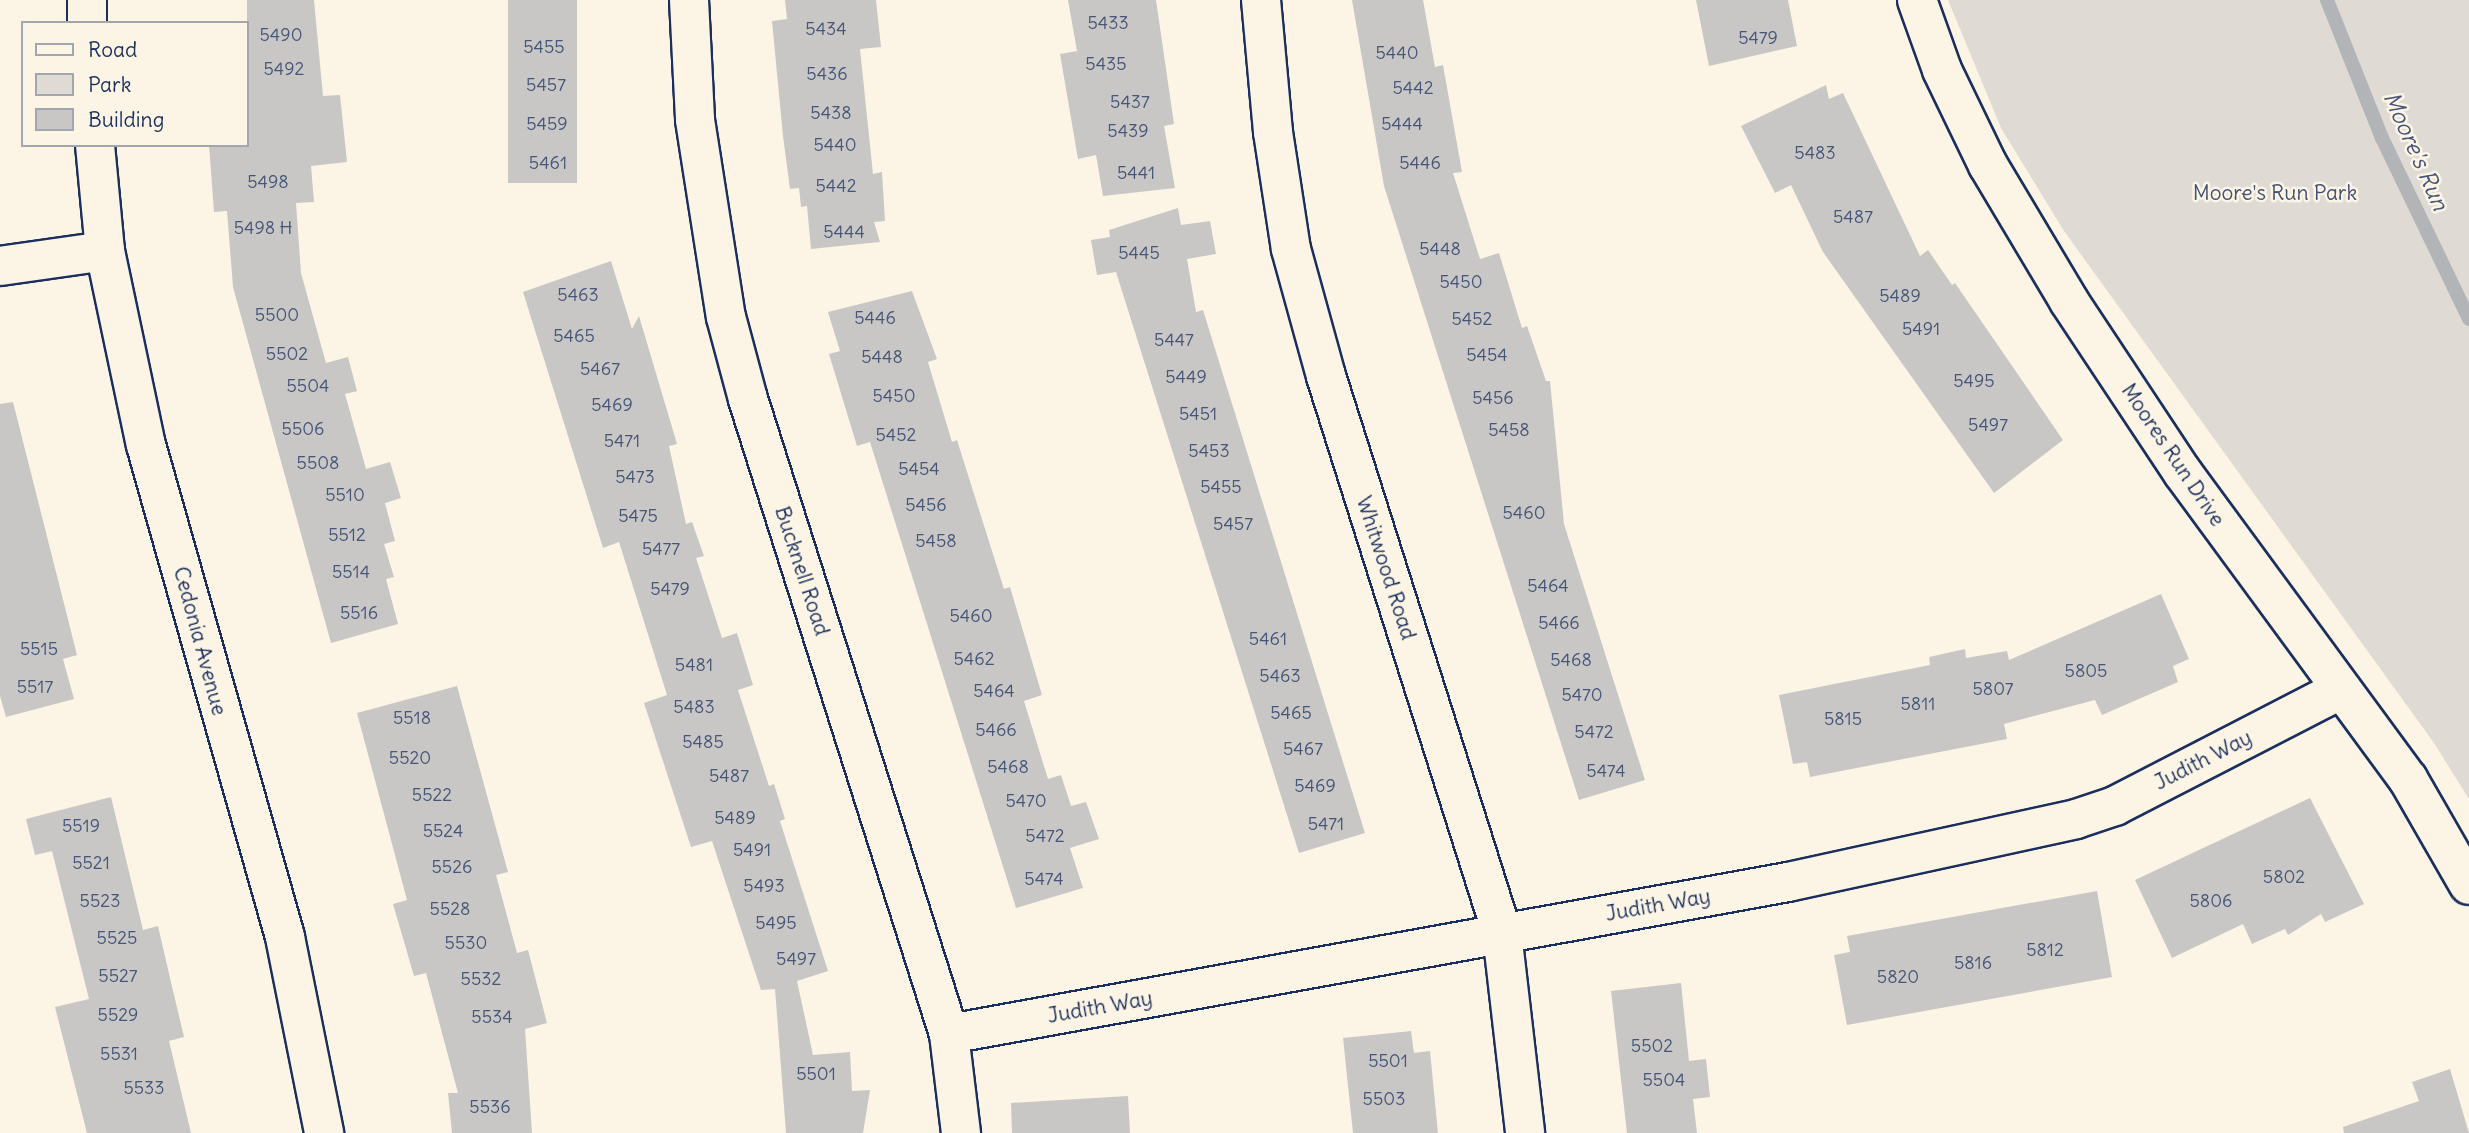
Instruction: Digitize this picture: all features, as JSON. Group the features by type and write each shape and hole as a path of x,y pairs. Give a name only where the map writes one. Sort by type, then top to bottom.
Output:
{"street":[{"path":"87,0 87,21"},
{"name":"Bucknell Road","path":"689,0 695,120 726,317 748,399 949,1034 961,1133"},
{"name":"Whitwood Road","path":"1261,0 1273,132 1291,249 1326,376 1502,933 1525,1133"},
{"name":"Moores Run Drive","path":"1917,0 1942,70 1988,165 2069,301 2183,473 2408,779 2469,885"},
{"name":"Cedonia Avenue","path":"95,147 105,251 146,445 285,937 324,1133"},
{"path":"0,265 105,251"},
{"name":"Judith Way","path":"949,1034 1885,863 2076,820 2115,806 2340,690"}],"green space":[{"name":"Moore's Run Park","path":"1948,0 2469,0 2469,799 2434,743 2064,231 2001,128"}],"building":[{"path":"247,0 314,0 323,96 340,95 347,162 311,166 314,202 296,203 301,273 326,363 348,357 357,391 345,394 366,469 390,462 401,498 385,503 395,541 384,544 394,577 386,579 398,624 331,643 233,287 227,211 214,212 209,147 248,147"},
{"path":"508,0 577,0 577,183 508,183"},
{"path":"785,0 876,0 881,47 860,49 873,174 882,172 885,221 874,222 880,242 811,249 807,206 801,207 799,188 790,189 783,136 772,21 787,19"},
{"path":"1068,0 1156,0 1174,124 1164,126 1175,188 1103,196 1096,155 1078,159 1060,54 1077,51"},
{"path":"1352,0 1423,0 1435,67 1443,65 1462,172 1453,173 1480,259 1499,253 1522,328 1527,326 1546,381 1550,381 1564,524 1645,780 1579,800 1384,186"},
{"path":"1696,0 1788,0 1797,46 1709,66"},
{"path":"1826,85 1829,99 1843,93 1920,256 1928,250 1952,285 1955,283 2063,440 1994,493 1823,252 1791,185 1775,193 1741,126"},
{"path":"1178,208 1181,225 1210,221 1216,254 1187,259 1196,312 1203,310 1365,833 1299,853 1116,272 1097,275 1091,240 1110,237 1109,230"},
{"path":"611,261 632,329 639,316 677,444 669,446 686,524 692,522 704,556 696,558 722,638 737,633 753,685 738,690 769,786 774,784 785,819 780,821 828,971 797,981 813,1055 850,1052 852,1091 870,1090 863,1133 786,1133 775,989 761,990 712,841 691,847 644,703 667,695 619,542 603,548 523,292"},
{"path":"912,291 937,359 928,362 952,442 957,440 1004,589 1010,587 1042,695 1024,701 1048,779 1061,775 1071,806 1086,802 1099,839 1070,848 1083,888 1016,908 870,442 857,446 829,354 840,351 828,312"},
{"path":"13,402 77,655 63,659 74,699 6,717 0,696 0,404"},
{"path":"2161,594 2189,659 2173,666 2178,682 2102,715 2095,700 2004,724 2007,739 1810,777 1807,762 1793,764 1779,695 1930,665 1929,657 1965,649 1966,658 2007,651 2009,660"},
{"path":"457,686 508,872 496,875 517,953 528,950 547,1023 525,1029 532,1133 452,1133 448,1093 458,1093 426,973 414,976 393,904 407,900 357,713"},
{"path":"111,797 143,930 158,926 184,1037 169,1041 191,1133 87,1133 55,1007 89,999 52,851 35,855 26,819"},
{"path":"2310,798 2364,904 2325,922 2321,914 2288,935 2285,929 2252,944 2243,924 2172,958 2135,880"},
{"path":"2097,891 2112,977 1847,1025 1834,955 1850,952 1847,936"},
{"path":"1681,983 1689,1061 1706,1059 1710,1097 1693,1099 1697,1133 1627,1133 1611,991"},
{"path":"1411,1031 1414,1053 1430,1051 1438,1133 1353,1133 1343,1038"},
{"path":"2450,1069 2469,1133 2344,1133 2343,1127 2419,1101 2412,1082"},
{"path":"1128,1096 1130,1133 1012,1133 1011,1103"}],"waterway":[{"name":"Moore's Run","path":"2327,0 2382,138 2469,319"}]}
